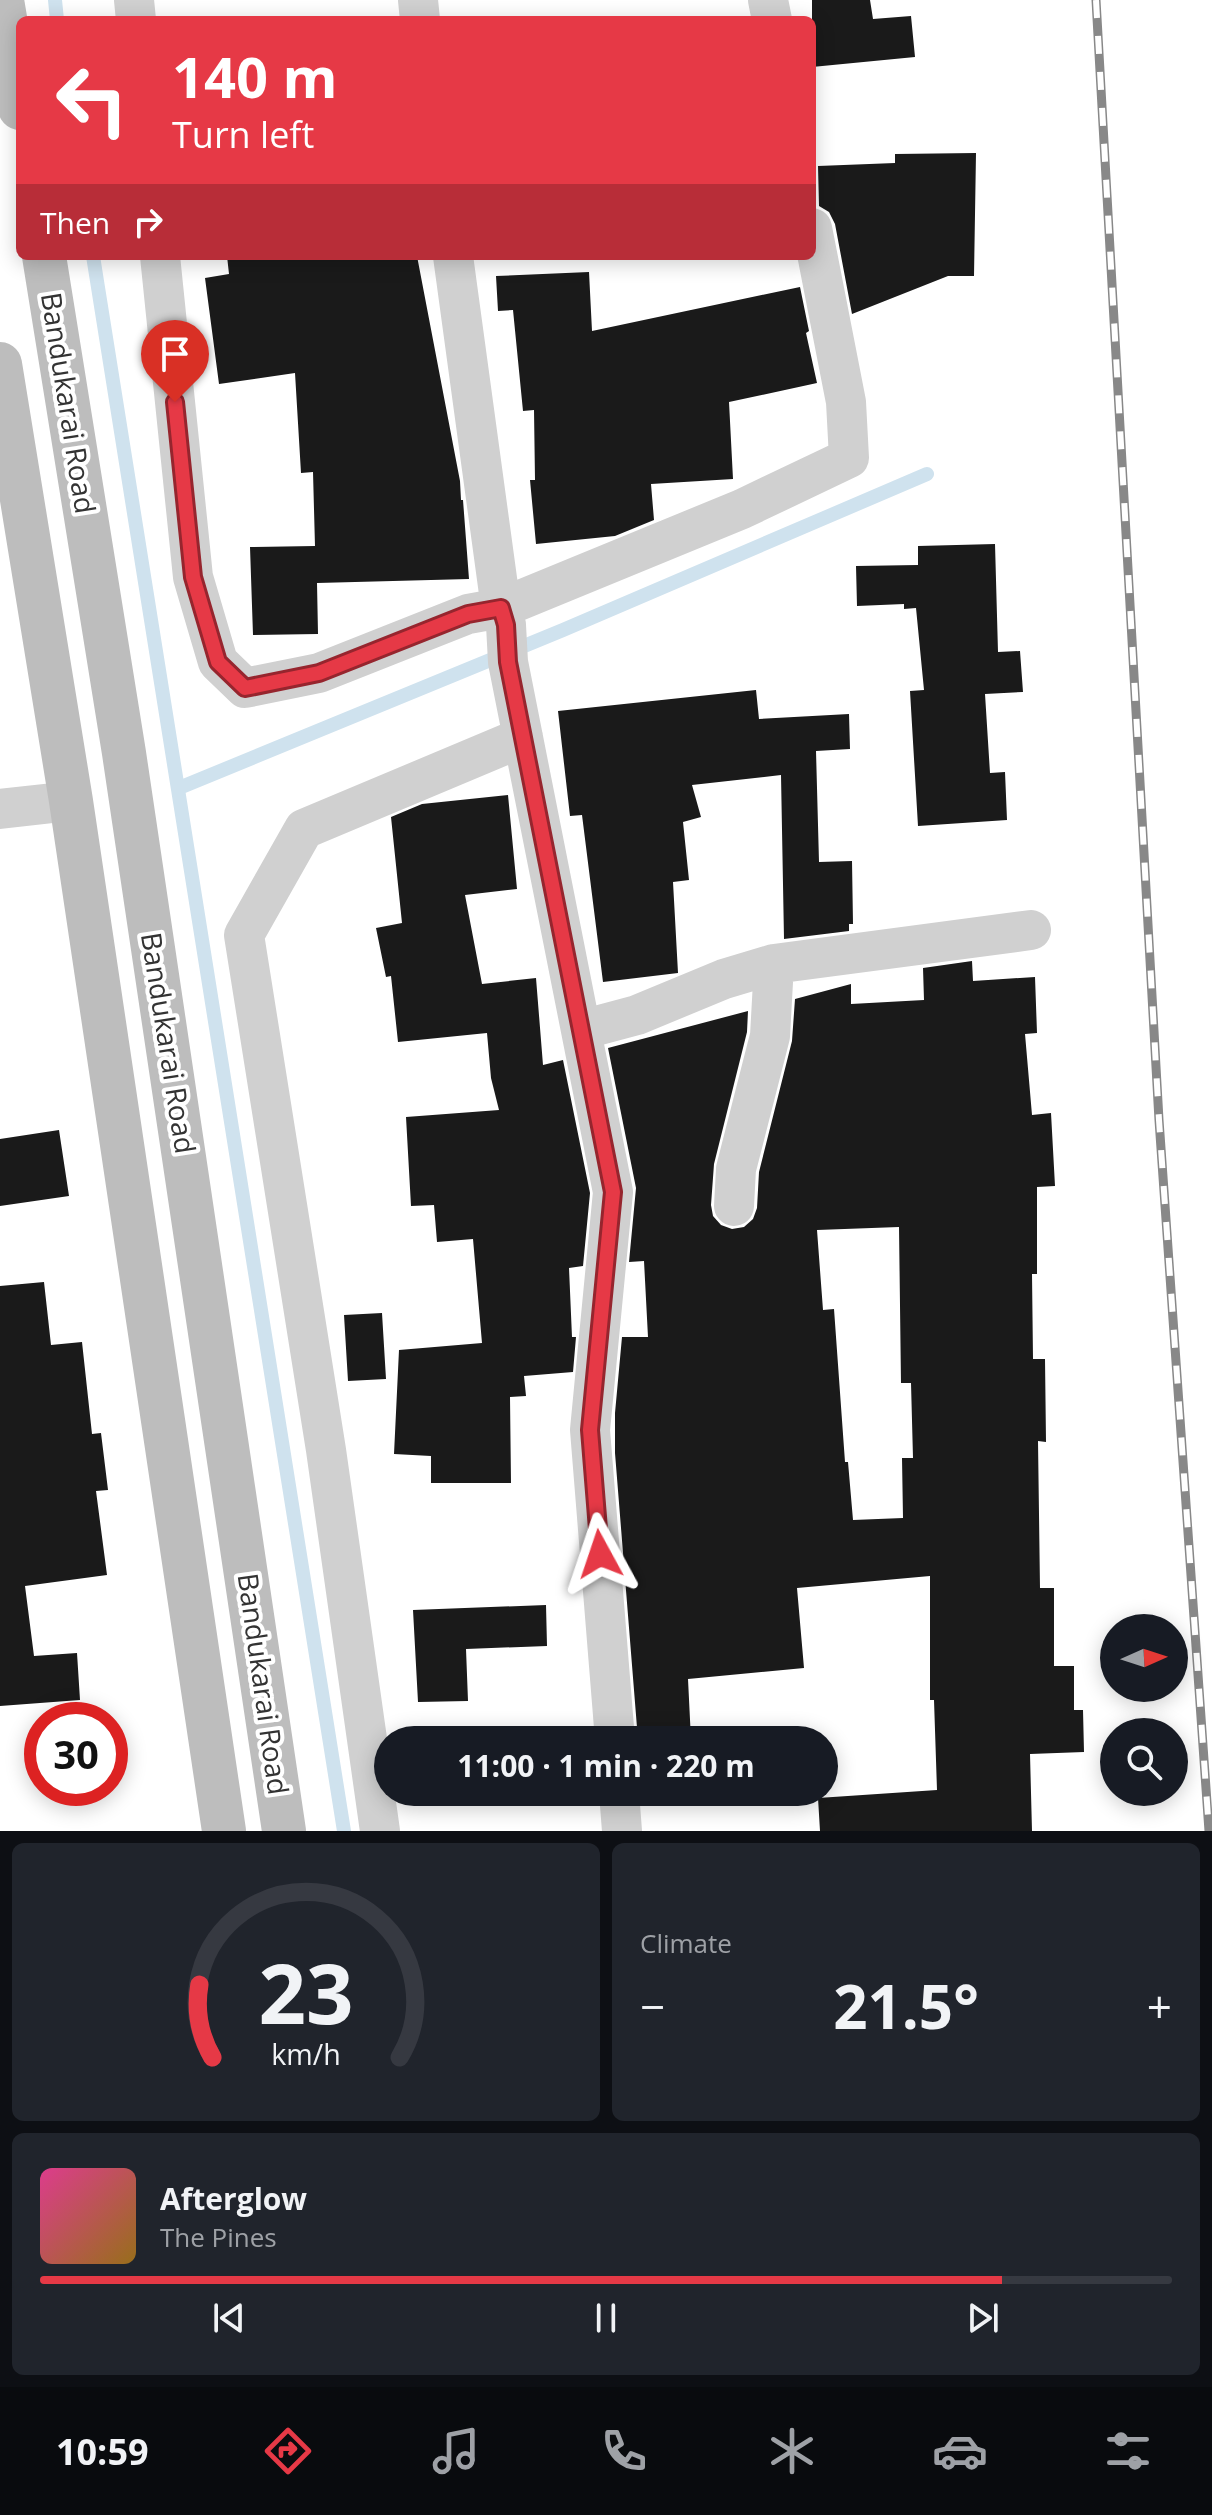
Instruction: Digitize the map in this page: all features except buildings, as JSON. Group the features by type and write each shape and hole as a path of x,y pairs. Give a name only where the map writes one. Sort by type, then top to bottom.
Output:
{"main road":[{"path":"2,0 16,84"},
{"name":"Bandukarai Road","path":"45,260 129,784 284,1831"},
{"path":"0,364 71,801 224,1831"}],"street":[{"path":"505,632 742,509 849,458 846,402 816,248"},
{"path":"160,260 193,577 218,662 245,688 319,673 468,614 505,632"},
{"path":"454,260 505,632 613,1192 590,1430 614,1726"},
{"path":"380,1831 326,1450 244,935 304,829 523,737"},
{"path":"0,809 71,801"},
{"path":"581,1030 637,1015 724,979 774,964 1031,930"},
{"path":"734,1206 736,1169 770,1036 774,964"},
{"path":"620,1806 622,1831"}],"waterway":[{"path":"55,0 57,16"},
{"path":"94,260 344,1831"},
{"path":"179,788 563,630 927,474"}],"railway":[{"path":"1096,0 1159,1120 1209,1831"}],"route":[{"path":"175,402 193,577 218,662 245,688 319,673 468,614 501,608 506,625 508,662 613,1192 590,1430 600,1554"}]}
